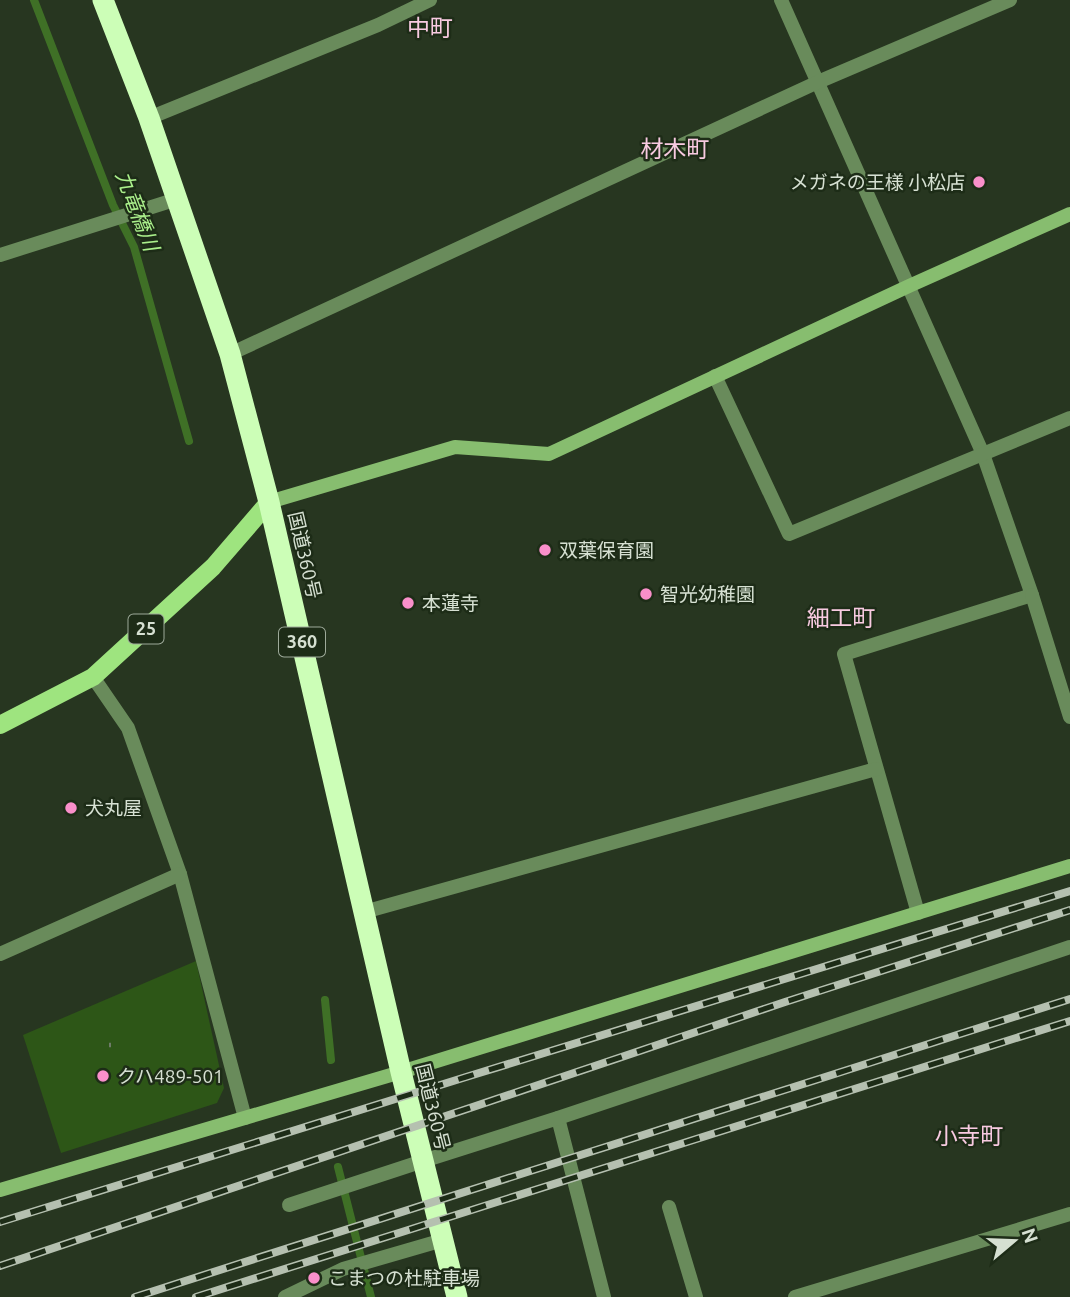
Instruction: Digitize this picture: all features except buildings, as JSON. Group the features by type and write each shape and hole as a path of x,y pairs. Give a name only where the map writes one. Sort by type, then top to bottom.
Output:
{"highway":[{"name":"国道360号","path":"103,0 149,118 230,354 270,502 401,1072 457,1297"}],"main road":[{"name":"25","path":"0,724 93,677 213,567 270,502"}],"street":[{"path":"149,118 378,25 430,0"},
{"path":"781,0 983,454 1032,595 1070,717"},
{"path":"230,354 818,82 1010,0"},
{"path":"0,255 177,199"},
{"path":"270,502 455,447 549,454 1070,214"},
{"path":"715,376 789,534 1070,418"},
{"path":"918,913 844,654 1032,595"},
{"path":"93,677 128,728 180,874 245,1118"},
{"path":"364,912 876,769"},
{"path":"0,1190 401,1072 1070,866"},
{"path":"0,954 180,874"},
{"path":"289,1205 1070,947"},
{"path":"558,1118 604,1297"},
{"path":"669,1208 696,1297"},
{"path":"795,1297 1070,1214"},
{"path":"285,1297 343,1269 443,1240"}],"green space":[{"path":"196,961 224,1088 217,1103 61,1153 23,1035"}],"waterway":[{"name":"九竜橋川","path":"34,0 113,205 134,247 189,441"},
{"path":"325,1000 331,1060"},
{"path":"338,1167 371,1297"}],"railway":[{"path":"0,1222 1070,891"},
{"path":"0,1266 785,1002 1070,910"},
{"path":"135,1297 1070,999"},
{"path":"196,1297 1070,1021"}],"place":[{"name":"メガネの王様 小松店","path":"979,182"},
{"name":"双葉保育園","path":"545,550"},
{"name":"智光幼稚園","path":"646,594"},
{"name":"本蓮寺","path":"408,603"},
{"name":"犬丸屋","path":"71,808"},
{"name":"クハ489-501","path":"103,1076"},
{"name":"こまつの杜駐車場","path":"314,1278"}],"district":[{"name":"中町","path":"430,28"},
{"name":"材木町","path":"675,149"},
{"name":"細工町","path":"841,618"},
{"name":"小寺町","path":"969,1136"}]}
